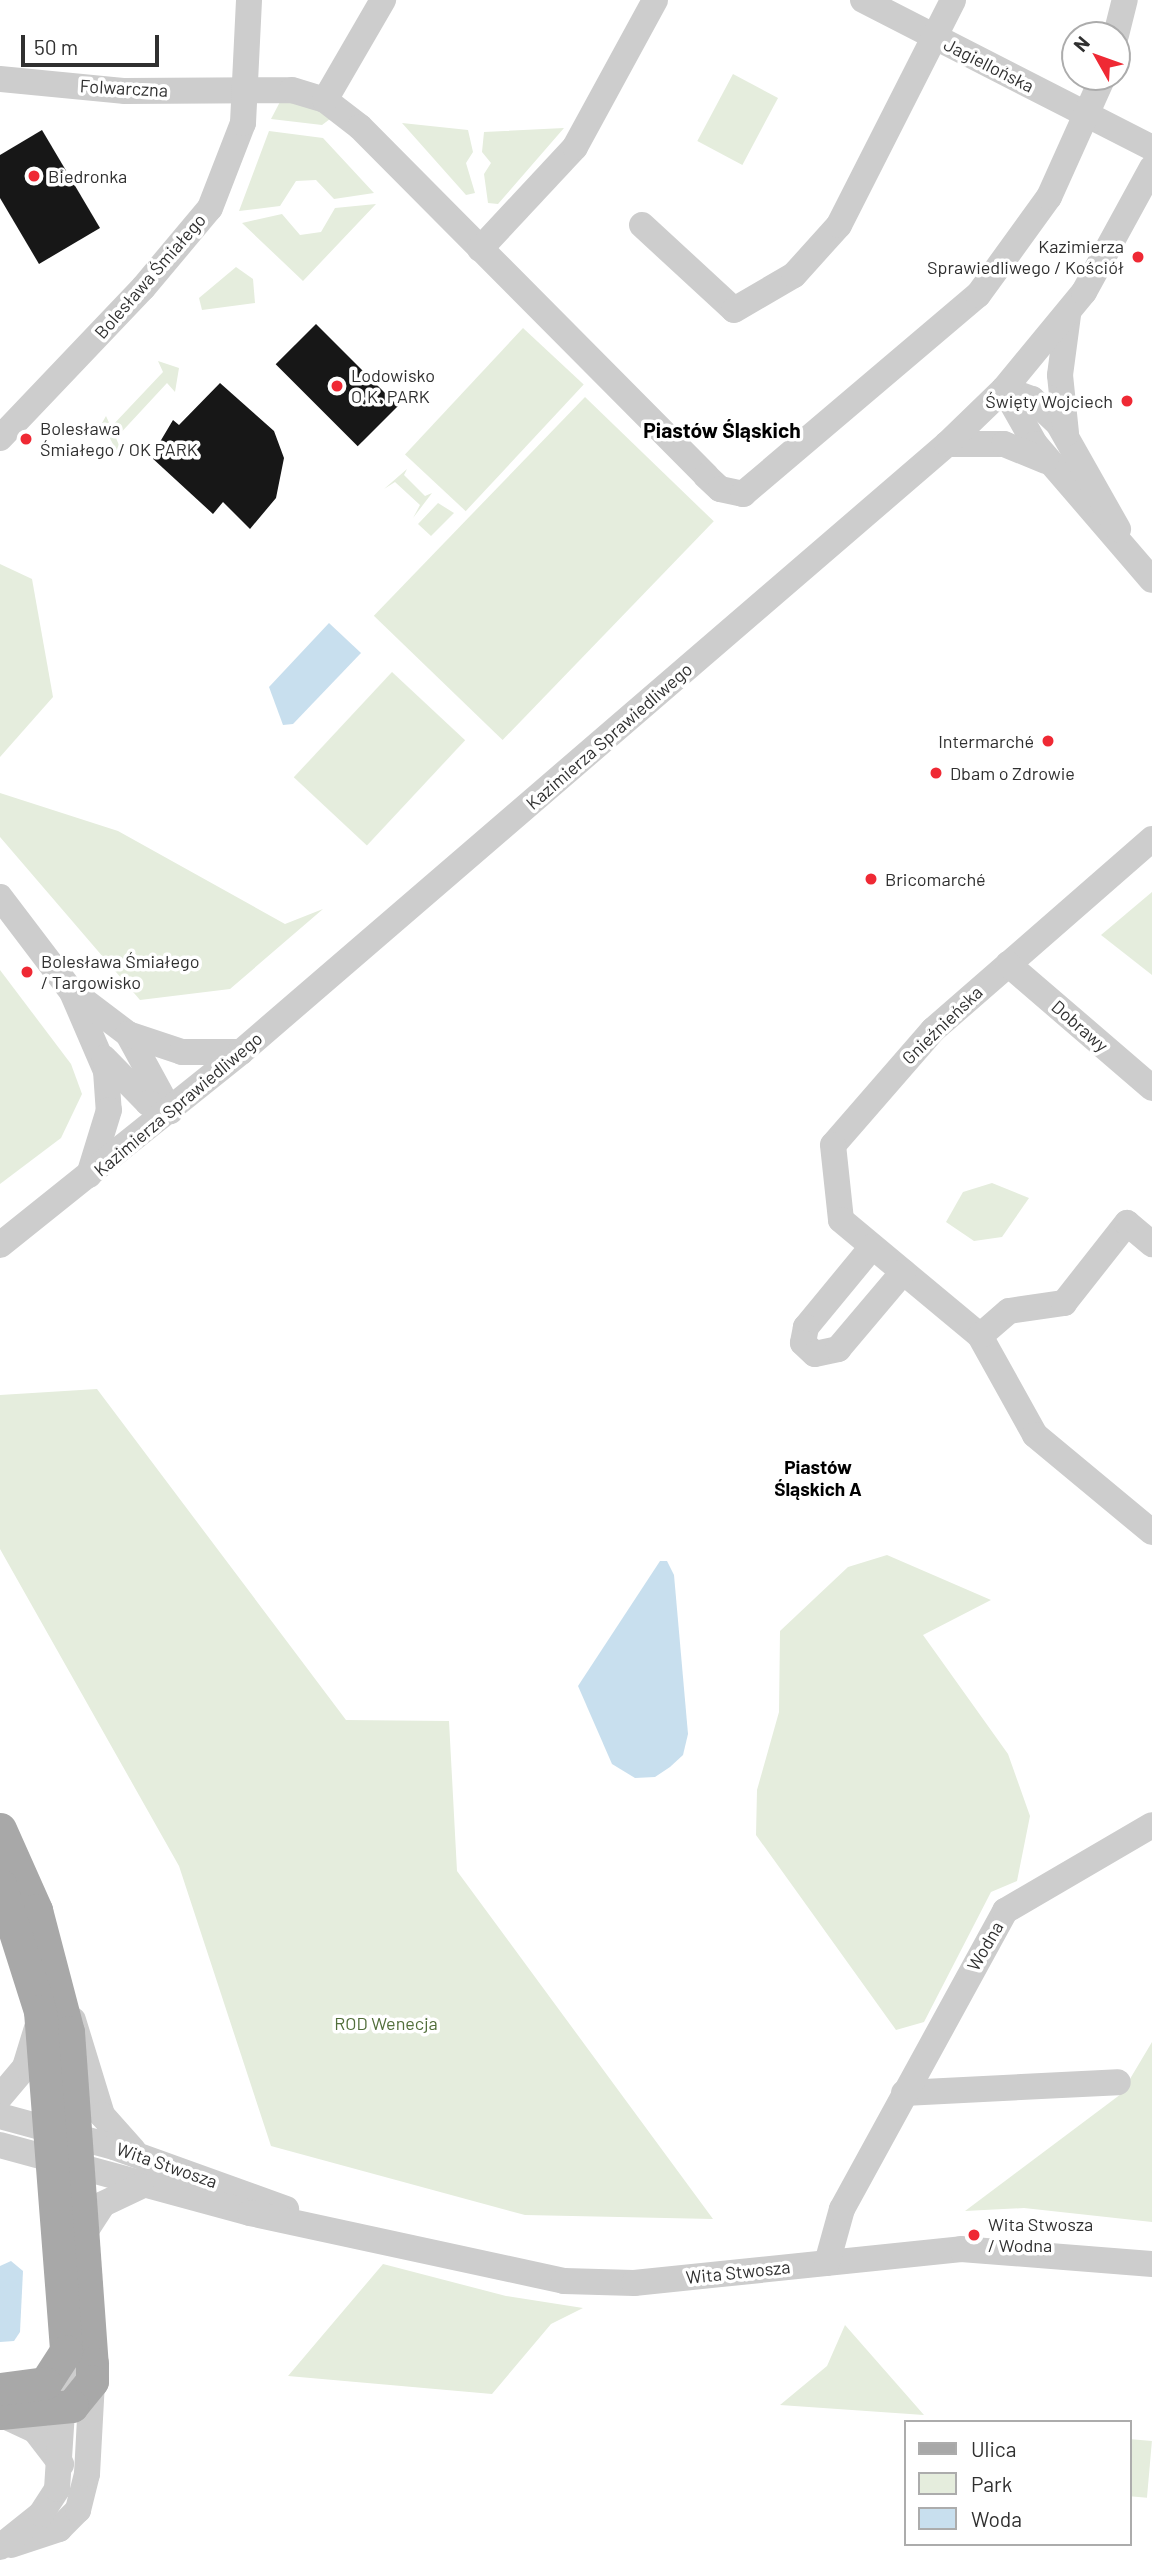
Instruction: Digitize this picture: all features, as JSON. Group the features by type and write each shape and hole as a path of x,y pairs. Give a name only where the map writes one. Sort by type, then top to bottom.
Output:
{"main road":[{"path":"0,1829 36,1910 51,2005 64,2149 66,2351 51,2378 13,2389"},
{"path":"0,1885 51,2005"},
{"path":"0,2413 73,2399 81,2238 64,2149"}],"street":[{"name":"Bolesława Śmiałego","path":"0,438 143,288 209,208 241,136 247,90 249,0"},
{"path":"383,0 325,100 360,127 706,476 720,489 743,494 978,295 1049,197 1089,117 1099,91"},
{"path":"480,249 575,147 655,0"},
{"name":"Jagiellońska","path":"863,0 1152,148"},
{"path":"642,225 724,305 745,309 826,245 953,0"},
{"path":"1120,21 1125,0"},
{"name":"Folwarczna","path":"0,79 125,91 292,90 325,100"},
{"name":"Kazimierza Sprawiedliwego","path":"0,1245 87,1180 242,1052 947,444 1004,389 1068,313 1115,245 1152,168"},
{"path":"1068,313 1060,385 1068,437"},
{"path":"1004,389 1042,405 1068,437 1121,538"},
{"path":"1004,389 1052,465 1121,538 1152,580"},
{"path":"947,444 1004,444 1052,465"},
{"name":"Gnieźnieńska","path":"1152,839 926,1038 833,1145 841,1220 980,1336 1035,1435 1152,1532"},
{"path":"0,897 72,992 98,1051 109,1111 87,1180"},
{"name":"Dobrawy","path":"1008,964 1152,1088"},
{"path":"72,992 128,1034 182,1052 242,1052"},
{"path":"128,1034 170,1111"},
{"path":"98,1051 148,1103 170,1111"},
{"path":"980,1336 1009,1311 1064,1303 1127,1223 1152,1244"},
{"path":"872,1247 806,1327 803,1343 815,1354 838,1349 902,1272"},
{"name":"Wodna","path":"827,2263 842,2209 1005,1911 1152,1825"},
{"path":"0,2097 25,2067 51,2005 84,2043 102,2115 140,2155"},
{"path":"904,2093 1118,2082"},
{"name":"Wita Stwosza","path":"0,2116 141,2186 564,2281 634,2283 827,2263 1020,2249 1152,2264"},
{"name":"Wita Stwosza","path":"0,2144 140,2155 330,2227"},
{"path":"81,2238 103,2204 141,2186"},
{"path":"0,2548 38,2539 69,2522 85,2493 89,2450 73,2399 66,2351"},
{"path":"13,2389 73,2399"},
{"path":"0,2548 51,2502 73,2399"},
{"path":"0,2413 34,2430 61,2464"}],"green space":[{"path":"733,74 778,98 742,165 697,141"},
{"path":"282,98 334,116 322,125 271,119"},
{"path":"402,123 468,130 473,152 466,163 475,193 466,195"},
{"path":"564,128 498,204 488,203 484,174 491,163 482,152 484,132"},
{"path":"269,131 323,138 374,193 334,199 316,180 296,181 280,206 239,211"},
{"path":"376,204 303,281 242,223 282,214 300,235 321,232 335,208"},
{"path":"236,267 253,279 255,303 202,310 199,298"},
{"path":"523,328 584,385 466,511 405,455"},
{"path":"158,361 179,368 175,392 167,383 116,438 121,450 116,450 102,423 106,416 111,427 163,372"},
{"path":"585,397 714,521 503,740 374,616"},
{"path":"407,469 404,475 425,496 432,493 413,518 420,505 395,482 384,489"},
{"path":"438,503 454,513 431,536 418,524"},
{"path":"0,564 32,579 53,697 0,757"},
{"path":"392,672 465,740 367,846 294,777"},
{"path":"0,793 118,831 285,924 323,909 230,989 140,1000 0,837"},
{"path":"1152,892 1152,975 1101,935"},
{"path":"0,970 71,1064 82,1094 61,1138 0,1184"},
{"path":"992,1183 1029,1198 1002,1237 974,1241 946,1222 963,1192"},
{"name":"ROD Wenecja","path":"97,1389 346,1720 449,1721 457,1871 713,2219 525,2215 271,2146 179,1866 0,1549 0,1395"},
{"path":"887,1555 991,1600 923,1635 1008,1754 1030,1816 1017,1881 991,1892 924,2022 896,2030 756,1835 757,1790 779,1712 780,1631 848,1567"},
{"path":"1152,2042 1152,2222 1024,2208 965,2211 1121,2094"},
{"path":"383,2264 506,2296 583,2308 551,2324 492,2394 288,2376"},
{"path":"845,2325 924,2415 780,2405 827,2366"},
{"path":"1131,2439 1152,2441 1147,2498 1131,2496"}],"water":[{"path":"329,623 361,653 293,724 283,725 269,687"},
{"path":"660,1561 667,1561 674,1575 688,1734 683,1755 670,1767 655,1777 635,1778 612,1764 578,1686"},
{"path":"11,2261 23,2271 20,2332 14,2341 0,2342 0,2266"}],"building":[{"name":"Biedronka","path":"42,130 100,228 39,264 0,198 0,155"},
{"name":"Lodowisko O.K. PARK","path":"316,324 398,406 358,446 276,364"},
{"path":"220,383 274,431 284,458 276,498 250,529 223,502 213,514 151,457 173,420 179,425"}],"place":[{"name":"Biedronka","path":"34,176"},
{"name":"Kazimierza Sprawiedliwego / Kościół","path":"1138,257"},
{"name":"Lodowisko O.K. PARK","path":"337,386"},
{"name":"Święty Wojciech","path":"1127,401"},
{"name":"Bolesława Śmiałego / OK PARK","path":"26,439"},
{"name":"Intermarché","path":"1048,741"},
{"name":"Dbam o Zdrowie","path":"936,773"},
{"name":"Bricomarché","path":"871,879"},
{"name":"Bolesława Śmiałego / Targowisko","path":"27,972"},
{"name":"Wita Stwosza / Wodna","path":"974,2235"}],"district":[{"name":"Piastów Śląskich","path":"722,430"},
{"name":"Piastów Śląskich A","path":"818,1478"}]}
